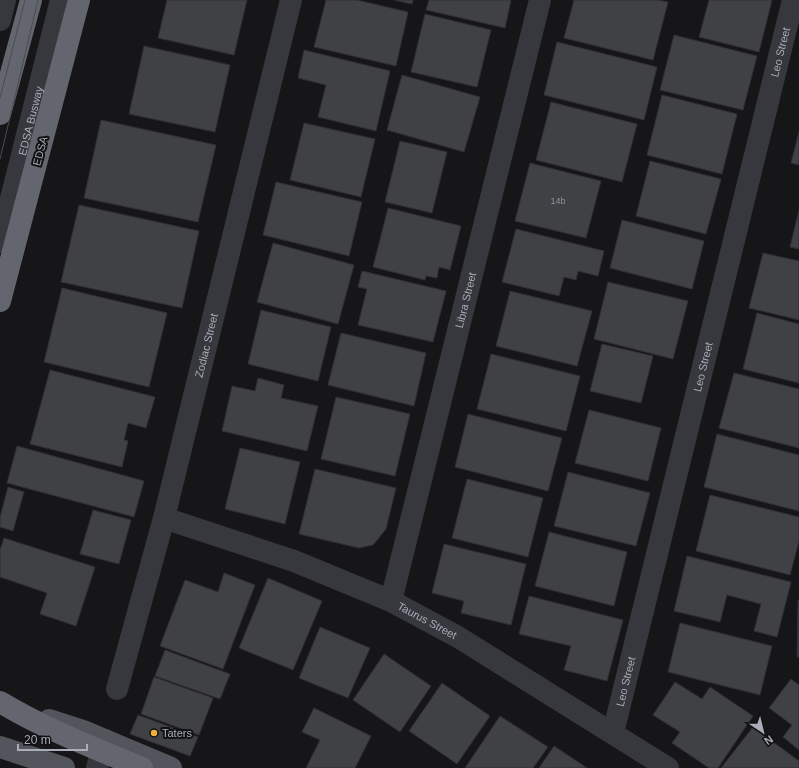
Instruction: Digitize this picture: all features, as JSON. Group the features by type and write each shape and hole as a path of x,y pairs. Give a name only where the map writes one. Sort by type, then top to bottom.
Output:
{"highway":[{"path":"0,114 31,0"},
{"name":"EDSA","path":"0,301 79,0"},
{"path":"0,702 70,738 142,768"}],"main road":[{"path":"0,707 21,710 83,731 171,768"},
{"path":"0,747 64,768"}],"street":[{"path":"0,20 5,0"},
{"name":"EDSA Busway","path":"0,242 61,0"},
{"name":"Zodiac Street","path":"117,689 164,518 291,0"},
{"name":"Libra Street","path":"391,601 540,0"},
{"name":"Leo Street","path":"613,733 793,0"},
{"name":"Taurus Street","path":"164,518 294,562 391,601 458,637 668,768"},
{"path":"97,768 105,740"}],"building":[{"path":"167,0 247,0 234,55 158,38"},
{"path":"326,0 357,0 408,12 396,66 314,47"},
{"path":"394,0 413,0 412,4"},
{"path":"429,0 511,0 505,28 426,10"},
{"path":"574,0 658,0 668,2 653,60 564,38"},
{"path":"709,0 772,0 759,52 699,37"},
{"path":"425,14 491,30 477,87 411,72"},
{"path":"674,35 757,56 743,110 660,90"},
{"path":"557,42 657,67 644,120 544,95"},
{"path":"144,46 230,65 215,132 129,114"},
{"path":"304,50 390,71 376,131 318,117 326,85 298,78"},
{"path":"402,75 480,97 464,152 387,130"},
{"path":"662,95 737,114 722,174 647,155"},
{"path":"551,102 637,124 622,182 536,160"},
{"path":"101,120 216,145 198,222 84,198"},
{"path":"304,123 375,139 361,197 290,180"},
{"path":"799,132 799,165 791,163"},
{"path":"400,141 447,152 432,213 385,202"},
{"path":"650,161 721,179 706,234 636,216"},
{"path":"530,163 601,181 586,238 515,221"},
{"path":"276,182 362,202 349,256 263,235"},
{"path":"79,205 199,231 182,308 61,282"},
{"path":"388,208 461,226 450,270 439,267 437,278 426,276 425,280 373,267"},
{"path":"799,210 799,249 790,247"},
{"path":"622,220 704,241 692,289 610,268"},
{"path":"516,229 604,251 598,276 578,271 576,280 564,277 559,296 502,282"},
{"path":"273,243 354,265 338,324 257,302"},
{"path":"763,253 799,261 799,320 749,308"},
{"path":"362,271 446,291 433,342 358,325 367,289 358,287"},
{"path":"608,282 688,301 673,359 594,339"},
{"path":"62,288 167,313 149,387 44,362"},
{"path":"510,291 592,311 577,366 496,346"},
{"path":"261,310 331,327 318,381 248,364"},
{"path":"757,313 799,324 799,383 743,369"},
{"path":"341,333 426,353 414,406 328,385"},
{"path":"602,344 653,356 641,403 590,391"},
{"path":"491,354 580,376 566,431 477,409"},
{"path":"50,370 155,397 146,428 128,423 124,440 128,441 122,467 30,444"},
{"path":"734,373 799,389 799,448 719,428"},
{"path":"258,378 284,385 281,398 318,406 307,451 222,431 232,386 255,391"},
{"path":"336,397 410,414 395,476 321,459"},
{"path":"589,410 661,428 648,481 575,463"},
{"path":"468,414 562,438 548,491 455,467"},
{"path":"717,434 799,455 799,511 704,487"},
{"path":"17,446 144,481 134,517 7,483"},
{"path":"240,448 300,462 285,524 225,509"},
{"path":"315,469 396,488 386,529 373,545 359,548 299,534"},
{"path":"568,472 650,493 636,546 554,526"},
{"path":"467,479 543,498 528,557 452,538"},
{"path":"8,487 24,492 13,531 0,527 0,517"},
{"path":"710,495 799,517 799,541 790,575 696,551"},
{"path":"93,510 131,520 119,564 80,554"},
{"path":"549,532 627,552 614,606 535,586"},
{"path":"4,538 95,567 76,626 40,614 47,593 0,577 0,550"},
{"path":"444,544 526,564 511,625 461,613 464,601 432,593"},
{"path":"687,556 791,582 777,637 754,631 761,604 727,595 720,622 674,611"},
{"path":"224,573 255,585 223,669 160,646 185,580 218,592"},
{"path":"268,578 322,601 293,670 239,648"},
{"path":"529,596 623,620 607,681 564,670 571,646 519,634"},
{"path":"798,600 799,657 797,657"},
{"path":"680,623 772,646 760,695 668,672"},
{"path":"320,627 370,648 348,698 299,678"},
{"path":"165,650 230,674 220,699 155,676"},
{"path":"384,654 431,686 400,732 353,700"},
{"path":"154,677 213,698 199,735 141,714"},
{"path":"791,679 799,685 799,750 783,737 792,725 769,708"},
{"path":"675,682 702,699 710,687 753,716 718,768 709,768 672,743 680,732 653,715"},
{"path":"442,683 490,716 457,764 409,731"},
{"path":"314,708 371,736 355,768 306,768 320,740 302,732"},
{"path":"138,715 198,737 190,756 130,734"},
{"path":"500,716 548,747 533,768 465,768"},
{"path":"753,727 799,761 799,768 721,768"},
{"path":"554,746 587,768 539,768"}],"tram line":[{"path":"0,98 25,0"},
{"path":"0,159 38,0"}],"place":[{"name":"Taters","path":"154,733"}]}
